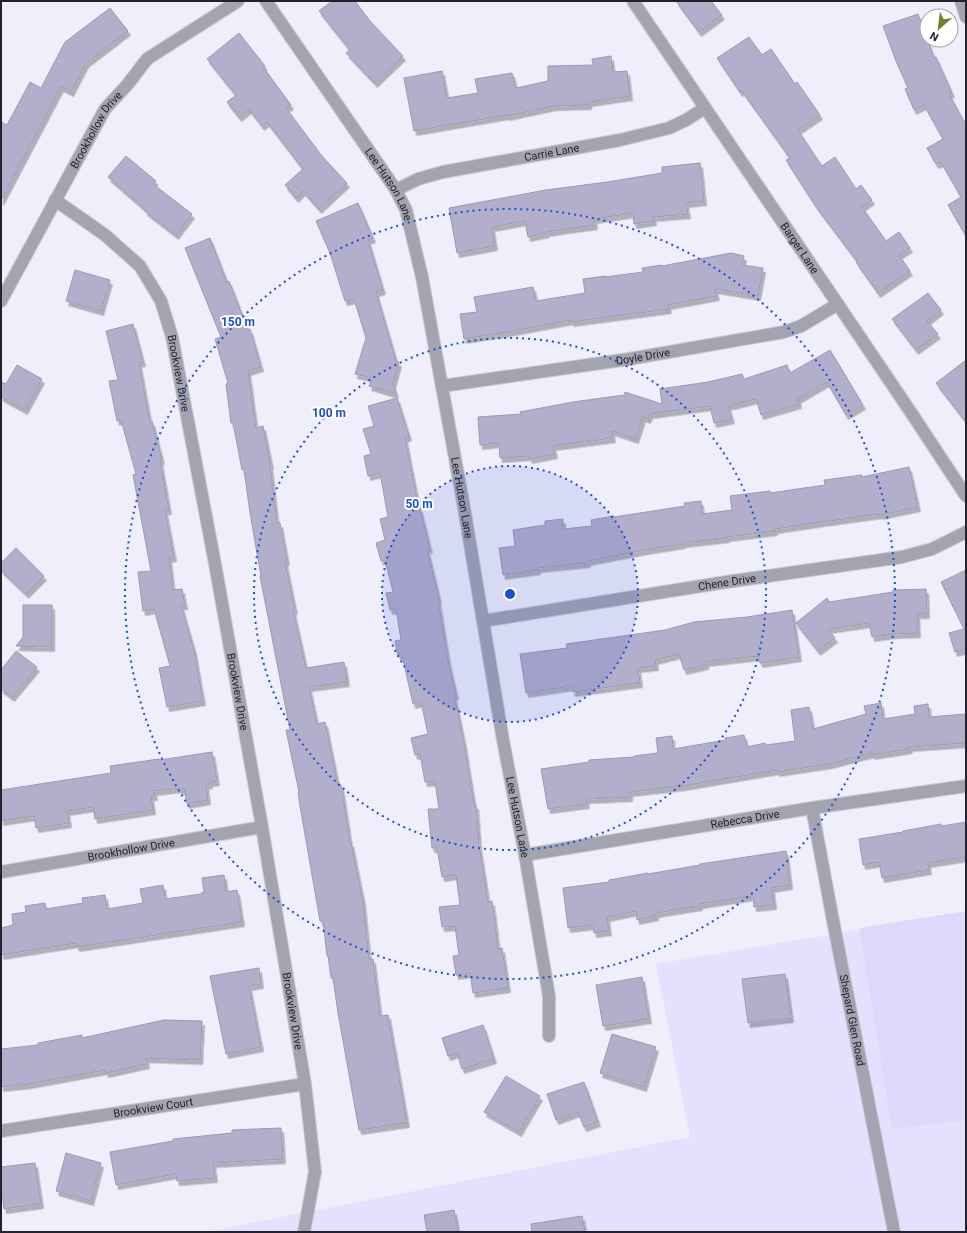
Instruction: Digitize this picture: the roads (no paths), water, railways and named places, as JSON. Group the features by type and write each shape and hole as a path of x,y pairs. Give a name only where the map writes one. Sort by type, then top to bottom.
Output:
{"street":[{"name":"Brookhollow Drive","path":"1,300 105,109 128,84 147,59 238,1"},
{"name":"Lee Hutson Lane","path":"266,1 396,190 406,210 422,277 484,622 503,740 525,854 549,996 549,1036"},
{"name":"Barger Lane","path":"633,1 966,496"},
{"path":"961,1 966,17"},
{"name":"Carrie Lane","path":"396,190 418,179 443,172 620,140 669,128 686,120 705,108"},
{"name":"Brookview Drive","path":"55,200 105,235 140,266 161,301 172,337 215,564 262,827 305,1084 315,1172 304,1232"},
{"name":"Doyle Drive","path":"442,386 629,359 784,332 802,326 838,304"},
{"name":"Chene Drive","path":"484,622 902,556 932,549 966,532"},
{"name":"Rebecca Drive","path":"525,854 812,808 966,786"},
{"name":"Shepard Glen Road","path":"812,808 894,1232"},
{"name":"Brookhollow Drive","path":"1,872 262,827"},
{"name":"Brookview Court","path":"1,1131 305,1084"}]}
